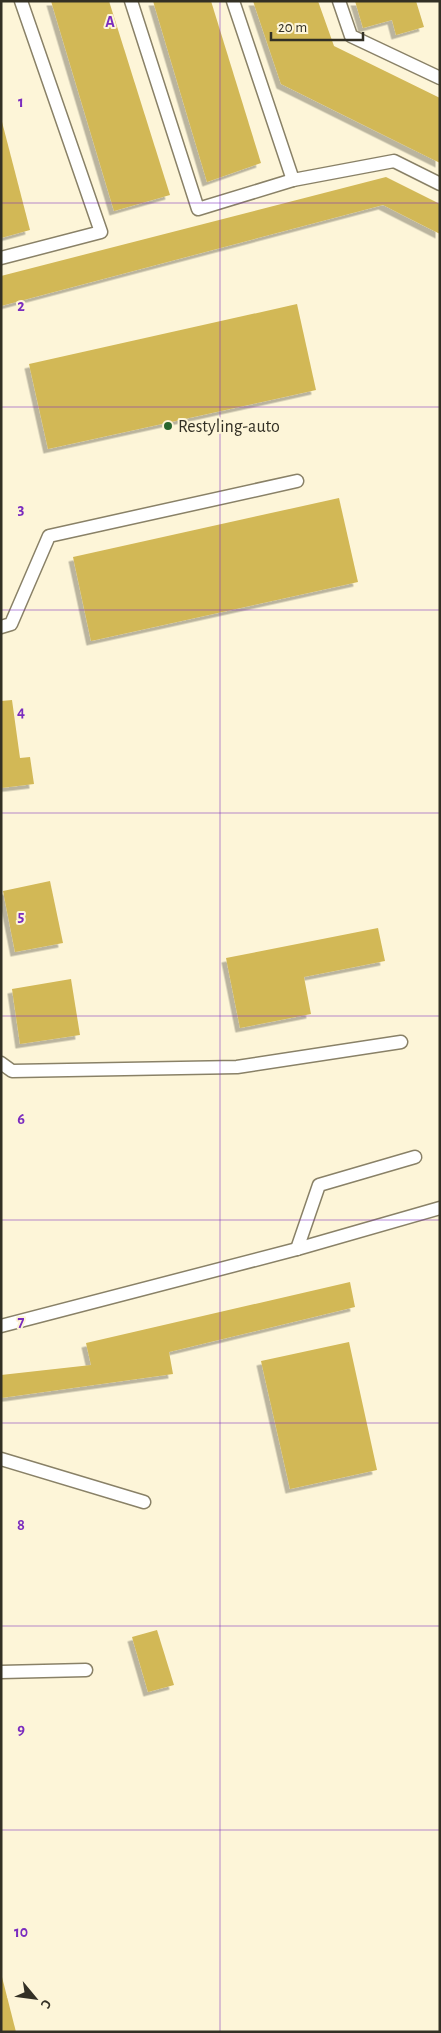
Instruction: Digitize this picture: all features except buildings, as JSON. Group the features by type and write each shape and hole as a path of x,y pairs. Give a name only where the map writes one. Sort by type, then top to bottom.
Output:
{"lane":[{"path":"1,258 101,232 21,1"},
{"path":"131,1 198,209 293,180 394,161 440,184"},
{"path":"233,1 293,180"},
{"path":"339,1 351,36 440,78"},
{"path":"1,627 11,624 49,536 298,481"},
{"path":"1,1063 12,1071 237,1067 401,1042"},
{"path":"297,1248 319,1186 414,1157"},
{"path":"1,1326 297,1248 440,1208"},
{"path":"1,1459 144,1502"},
{"path":"1,1672 86,1670"}],"place":[{"name":"Restyling-auto","path":"168,426"}]}
